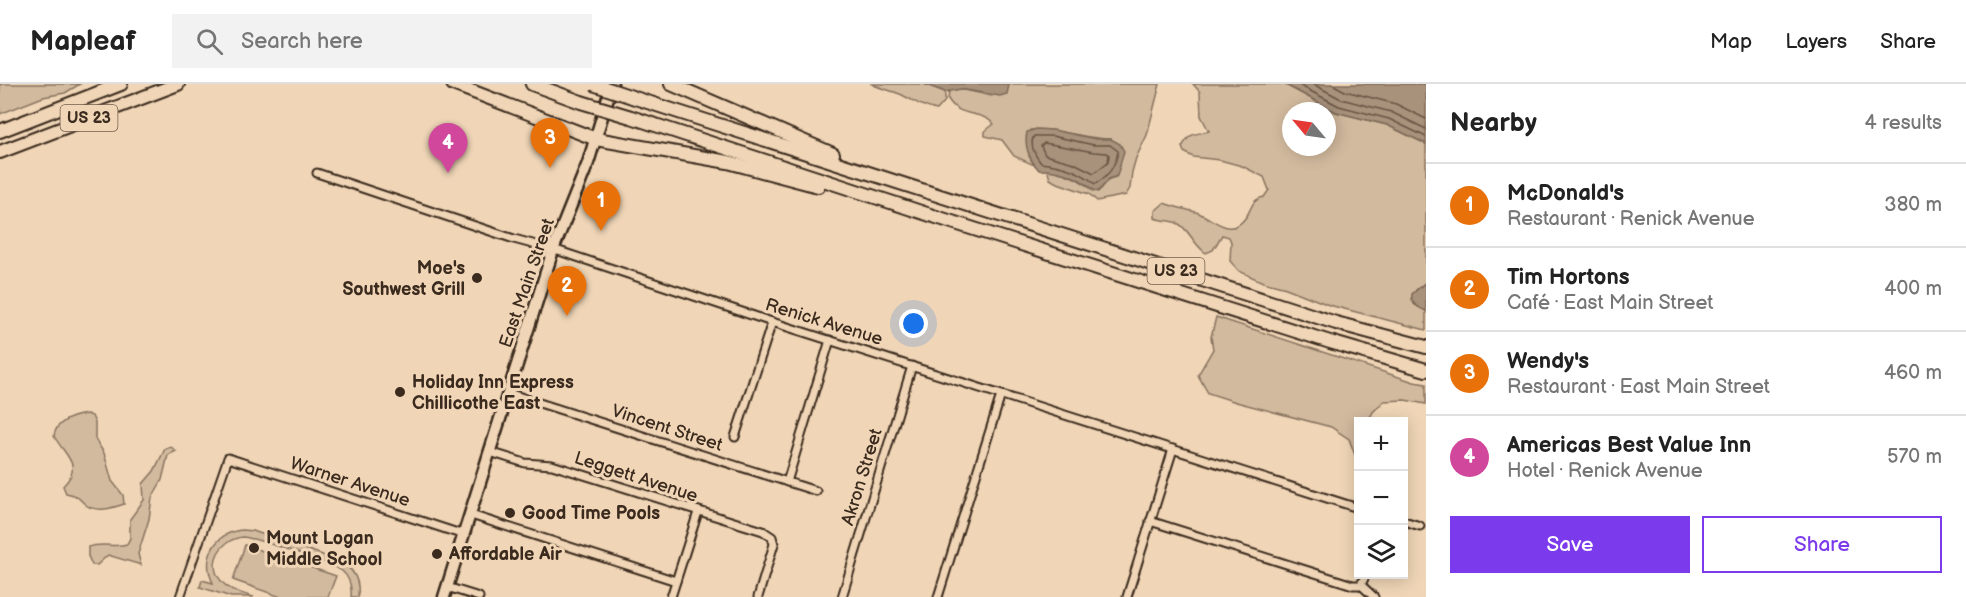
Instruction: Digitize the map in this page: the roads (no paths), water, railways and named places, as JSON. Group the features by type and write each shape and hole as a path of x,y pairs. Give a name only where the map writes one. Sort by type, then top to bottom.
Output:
{"highway":[{"name":"US 23","path":"0,131 121,84"},
{"name":"US 23","path":"0,152 178,84"},
{"path":"453,84 596,139 728,162 930,215"},
{"name":"US 23","path":"532,84 930,215 1330,342 1426,370"},
{"name":"US 23","path":"593,84 1336,323 1426,347"},
{"path":"671,84 817,148 927,191"}],"main road":[{"name":"East Main Street","path":"446,592 553,250 596,139 612,84"}],"street":[{"name":"Renick Avenue","path":"317,173 503,236 1354,506"},
{"path":"735,437 771,322"},
{"path":"787,482 830,340"},
{"name":"Akron Street","path":"842,597 912,366"},
{"name":"Vincent Street","path":"508,393 816,491"},
{"path":"938,597 1001,395"},
{"path":"1127,597 1173,449"},
{"name":"Leggett Avenue","path":"490,452 525,463 552,465 763,531 772,537 774,544 758,597"},
{"name":"Warner Avenue","path":"180,597 228,458 464,535"},
{"path":"671,597 698,512"},
{"path":"471,515 676,581"},
{"path":"1150,521 1347,584 1361,585 1374,597"},
{"path":"1408,522 1420,526"},
{"path":"1361,585 1363,579"},
{"path":"446,592 479,597"}],"water":[{"path":"924,84 1009,85 1007,94 1000,96 960,89 945,92"},
{"path":"1284,84 1426,84 1426,144 1387,125 1336,112 1336,102 1317,102"},
{"path":"1036,129 1053,130 1096,139 1111,139 1120,144 1124,151 1117,176 1109,179 1098,192 1070,175 1051,170 1039,170 1030,157 1026,142 1027,132"},
{"path":"1426,282 1426,311 1415,305 1412,294"}],"place":[{"name":"Wendy's","path":"550,168"},
{"name":"Americas Best Value Inn","path":"448,173"},
{"name":"McDonald's","path":"601,231"},
{"name":"Moe's Southwest Grill","path":"477,278"},
{"name":"Tim Hortons","path":"567,316"},
{"name":"Holiday Inn Express Chillicothe East","path":"400,392"},
{"name":"Good Time Pools","path":"510,513"},
{"name":"Mount Logan Middle School","path":"254,548"},
{"name":"Affordable Air","path":"437,554"}]}
